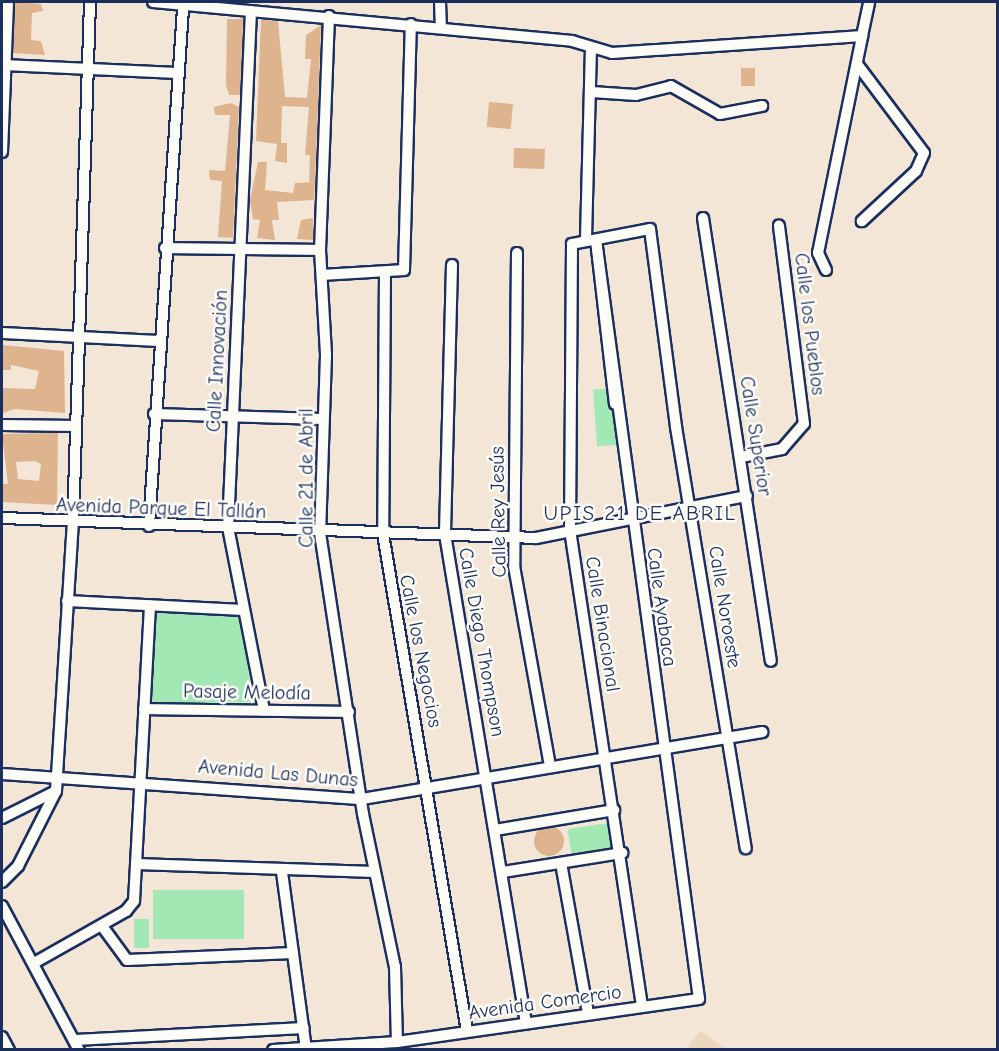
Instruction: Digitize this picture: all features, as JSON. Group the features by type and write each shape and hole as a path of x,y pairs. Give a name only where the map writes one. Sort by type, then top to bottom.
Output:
{"street":[{"path":"2,152 8,2"},
{"path":"2,882 18,866 56,791 73,523 90,2"},
{"path":"153,2 183,8 329,16 572,41 591,49 619,53 862,36"},
{"path":"440,2 441,27"},
{"path":"826,270 818,253 869,2"},
{"path":"149,526 158,341 183,8"},
{"name":"Calle Innovación","path":"250,11 228,528 264,710"},
{"name":"Calle 21 de Abril","path":"329,16 320,250 323,419 320,533 362,799 395,967 397,1042"},
{"path":"322,275 385,273 404,270 411,24"},
{"path":"591,49 592,92 585,138 591,239 615,404"},
{"path":"857,64 924,153 916,171 862,221"},
{"path":"5,65 178,73"},
{"path":"592,92 636,95 670,86 720,114 762,106"},
{"name":"Calle Superior","path":"703,218 771,661"},
{"name":"Calle los Pueblos","path":"741,457 782,448 804,424 779,226"},
{"name":"Calle Noroeste","path":"591,239 650,229 690,506 746,848"},
{"name":"Calle Binacional","path":"591,239 572,244 570,531 622,853 642,1006"},
{"name":"Calle Ayabaca","path":"591,239 699,999"},
{"path":"165,248 241,251 320,250"},
{"name":"Calle Rey Jesús","path":"517,253 513,538 550,767"},
{"name":"Calle Diego Thompson","path":"452,265 445,534 488,777 526,1023"},
{"name":"Calle los Negocios","path":"385,273 383,534 428,787 467,1031"},
{"path":"2,333 158,341"},
{"path":"154,414 232,419 323,419"},
{"path":"2,424 76,426"},
{"name":"Avenida Parque El Tallán","path":"2,518 320,533 445,534 513,538 570,531 747,496"},
{"path":"67,601 243,610"},
{"path":"34,963 102,926 131,907 136,864 138,780 150,605"},
{"name":"Pasaje Melodía","path":"144,709 349,712"},
{"name":"Avenida Las Dunas","path":"2,774 138,780 362,799 762,732"},
{"path":"2,818 56,791"},
{"path":"495,830 615,810"},
{"path":"503,872 622,853"},
{"path":"561,862 588,1013"},
{"path":"136,864 282,872 375,872"},
{"path":"282,872 306,1048"},
{"path":"2,906 77,1045 304,1028"},
{"path":"102,926 127,960 293,953"},
{"name":"Avenida Comercio","path":"273,1050 397,1042 699,999"},
{"path":"2,1036 9,1050"}],"shaded area":[{"path":"700,1031 727,1049 687,1049"}],"green space":[{"path":"614,388 618,445 597,446 593,389"},
{"path":"241,608 252,702 149,704 154,609"},
{"path":"614,822 618,847 571,854 568,829"},
{"path":"153,890 244,890 244,939 153,939"},
{"path":"134,919 149,919 149,948 134,948"}],"building":[{"path":"15,2 41,4 43,11 32,13 31,40 41,41 45,55 13,53"},
{"path":"227,19 243,19 240,95 229,95 226,85"},
{"path":"261,20 278,21 285,97 307,98 311,59 305,59 306,35 321,25 315,182 309,182 310,155 305,155 309,107 282,106 281,143 287,143 287,163 275,161 277,144 256,141"},
{"path":"741,68 755,68 755,86 741,86"},
{"path":"489,102 513,104 511,129 487,127"},
{"path":"231,103 239,107 233,238 218,237 222,181 210,180 209,170 225,171 230,115 215,115 214,107"},
{"path":"514,148 545,149 544,169 513,168"},
{"path":"258,162 267,162 265,190 293,193 295,183 315,182 314,200 277,202 279,220 272,220 275,240 257,238 260,220 253,219 250,200"},
{"path":"313,218 313,240 297,239 301,220"},
{"path":"3,345 64,351 65,413 14,409 3,413 3,388 35,389 39,371 11,365 11,370 2,370"},
{"path":"58,433 57,505 2,502 2,484 8,484 2,434","holes":["35,461 41,464 39,481 18,479 16,462"]},
{"path":"549,826 560,830 564,841 560,852 549,856 538,852 534,841 538,830"}],"district":[{"name":"UPIS 21 DE ABRIL","path":"640,513"}]}
